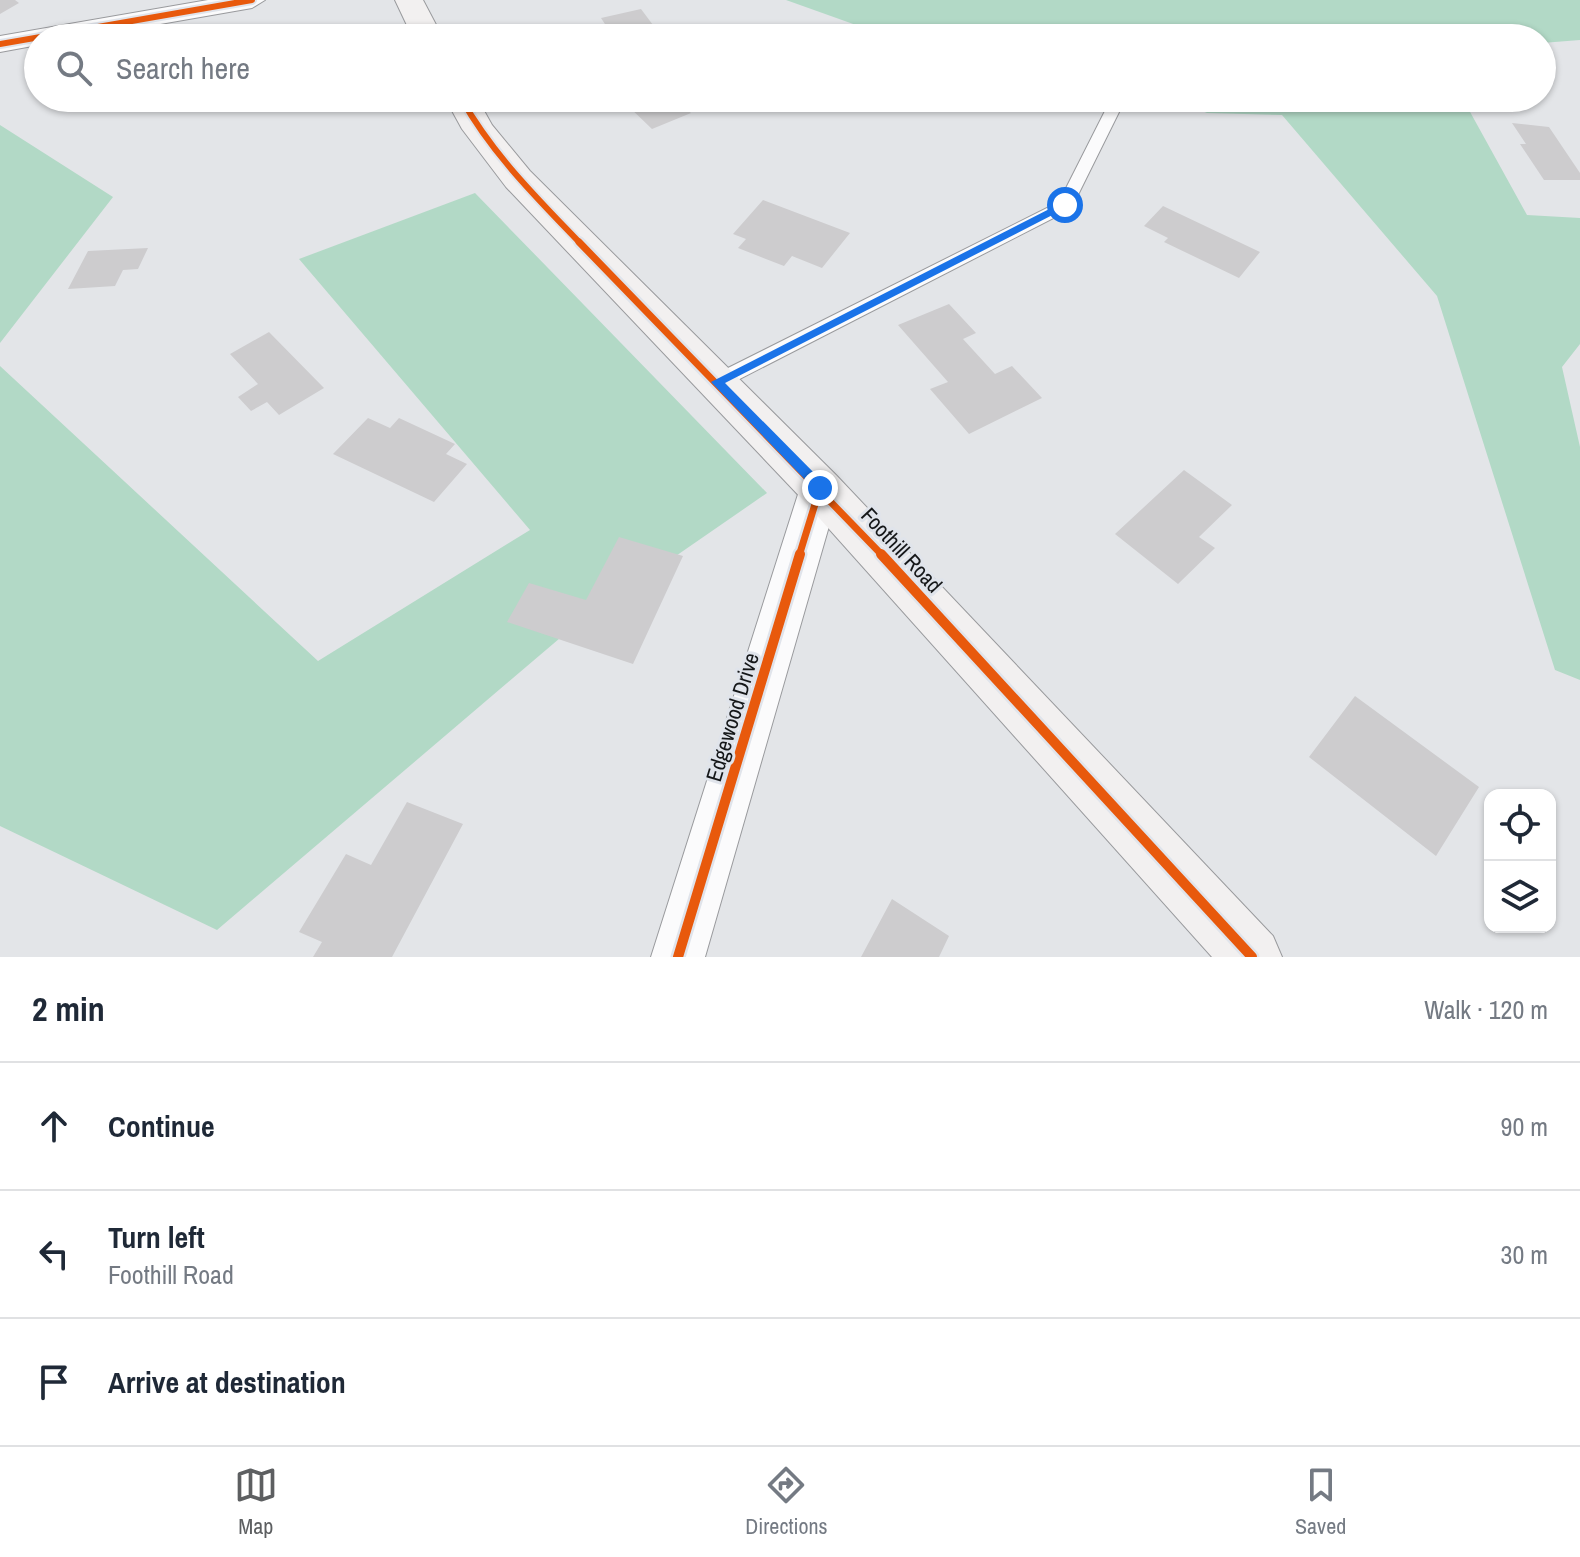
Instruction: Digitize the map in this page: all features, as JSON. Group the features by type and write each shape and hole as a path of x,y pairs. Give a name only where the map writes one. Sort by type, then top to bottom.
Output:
{"street":[{"path":"115,24 252,0"},
{"path":"409,0 421,24"},
{"path":"0,44 24,40"},
{"name":"Foothill Road","path":"469,112 478,129 518,179 820,488 1252,957"},
{"name":"Edgewood Drive","path":"678,957 820,488"}],"lane":[{"path":"717,382 1065,205 1112,112"}],"green space":[{"path":"786,0 1580,0 1580,40 1556,42 1556,24 853,24"},
{"path":"1205,112 1470,112 1527,215 1580,218 1580,344 1562,367 1580,447 1580,680 1555,670 1437,296 1282,115"},
{"path":"0,125 113,197 0,343"},
{"path":"475,193 767,493 573,627 217,930 0,826 0,366 318,661 530,530 299,259"}],"building":[{"path":"0,0 15,0 19,3 0,14"},
{"path":"641,9 652,24 605,24 601,18"},
{"path":"634,112 691,113 652,129"},
{"path":"1512,123 1549,127 1580,173 1580,180 1544,180 1520,144 1526,144"},
{"path":"763,200 850,233 822,268 792,256 784,266 738,248 746,239 733,234"},
{"path":"1163,206 1260,252 1239,278 1164,242 1168,238 1144,226"},
{"path":"148,248 138,269 123,270 115,286 68,289 88,251"},
{"path":"949,304 976,333 963,339 995,374 1012,366 1042,398 969,434 930,389 948,382 898,325"},
{"path":"269,332 324,388 279,415 267,402 251,411 238,397 258,384 230,354"},
{"path":"368,418 390,428 399,418 455,444 446,454 467,464 434,502 333,454"},
{"path":"1184,470 1232,505 1199,537 1215,548 1178,584 1115,534"},
{"path":"619,537 683,556 633,664 507,622 529,583 586,600"},
{"path":"1355,696 1479,787 1436,856 1309,757"},
{"path":"407,802 463,824 392,957 313,957 322,942 299,932 346,854 371,865"},
{"path":"892,899 949,936 939,957 861,957"}],"cycle path":[{"path":"115,24 252,0"},
{"path":"0,44 24,40"},
{"path":"469,112 478,129 518,179 820,488 1252,957"},
{"path":"678,957 820,488"}],"route":[{"path":"820,488 717,382 1065,205"}]}
